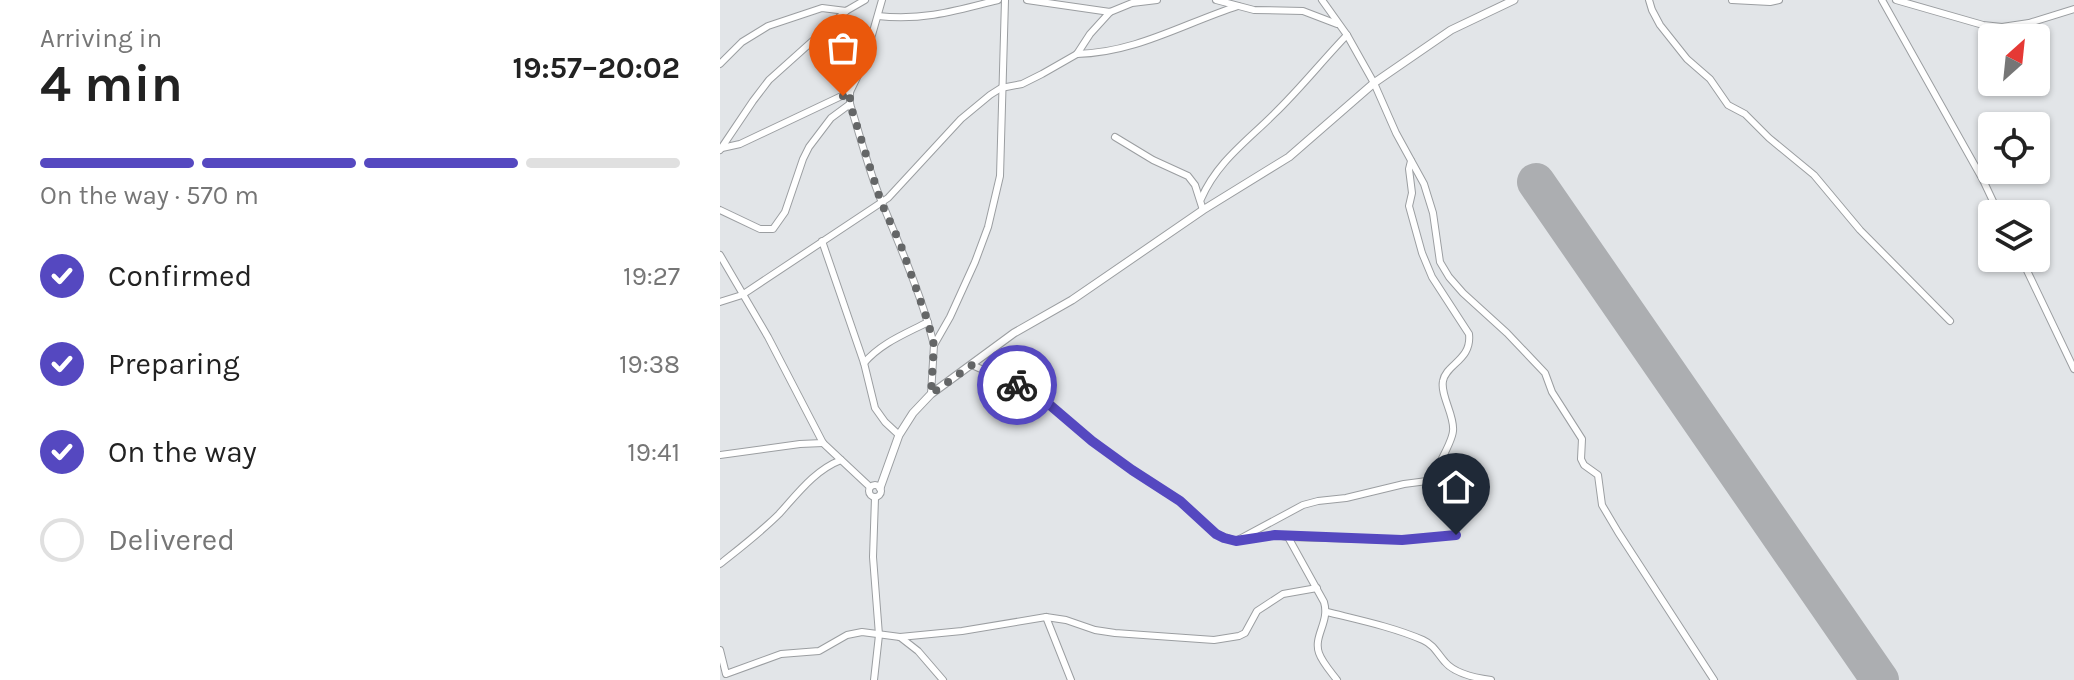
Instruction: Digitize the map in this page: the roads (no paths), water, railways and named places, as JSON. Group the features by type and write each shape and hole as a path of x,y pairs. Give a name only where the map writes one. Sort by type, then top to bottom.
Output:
{"street":[{"path":"721,149 769,80 846,11 865,0"},
{"path":"882,0 864,63 850,92 850,104 881,202 900,243 928,322 934,345 931,394"},
{"path":"878,16 903,19 929,16 998,0"},
{"path":"934,345 975,262 996,199 1000,176 1005,0"},
{"path":"1027,0 1110,12"},
{"path":"1077,54 1110,12 1134,2 1157,0"},
{"path":"1216,0 1254,10 1303,11 1338,25"},
{"path":"1322,0 1347,35 1374,83 1424,184 1433,213 1440,262 1463,293 1545,373 1552,392 1582,439 1581,459 1584,465 1598,475 1602,505 1631,555 1714,680"},
{"path":"874,680 879,635 873,557 875,498 881,493 880,488 899,435 913,413 931,394 1014,333 1072,300 1203,210 1289,157 1374,83 1451,30 1514,0"},
{"path":"1649,0 1660,25 1687,59 1710,79 1728,105 1745,114 1814,175 1860,230 1950,321"},
{"path":"1732,0 1779,0"},
{"path":"1882,0 1992,200"},
{"path":"1896,0 1983,25 2002,27 2029,23 2074,9"},
{"path":"720,302 742,295 894,193 961,119 1001,88 1022,84 1077,54 1117,50 1151,40 1238,6"},
{"path":"720,64 742,42 768,26 822,8 846,11"},
{"path":"1201,199 1216,170 1292,96 1347,35"},
{"path":"721,149 750,139 850,92"},
{"path":"720,210 760,229 773,229 785,212 809,147 831,118 850,104"},
{"path":"1115,137 1188,176 1195,185 1203,210"},
{"path":"1236,541 1303,505 1427,481 1453,435 1442,384 1467,351 1469,334 1432,277 1422,253 1409,206 1412,193 1411,161"},
{"path":"822,241 864,363 875,408 899,435"},
{"path":"720,255 768,337 823,443 870,487"},
{"path":"2028,272 2074,369"},
{"path":"864,363 886,343 928,322"},
{"path":"972,365 1044,400 1122,463 1180,501 1216,534 1236,541 1275,535 1402,540 1456,535"},
{"path":"720,455 823,443"},
{"path":"720,564 771,521 810,480 828,465 841,460"},
{"path":"870,487 877,485 880,488"},
{"path":"870,487 869,494 875,498"},
{"path":"1288,537 1327,612 1318,650 1337,680"},
{"path":"720,650 726,677 781,654 819,651 855,633 900,637 1046,617 1115,633 1214,640 1245,633 1257,611 1283,594 1317,588"},
{"path":"1327,612 1394,629 1425,641 1452,668 1491,680"},
{"path":"1046,617 1071,680"},
{"path":"900,637 918,651 943,680"}]}
